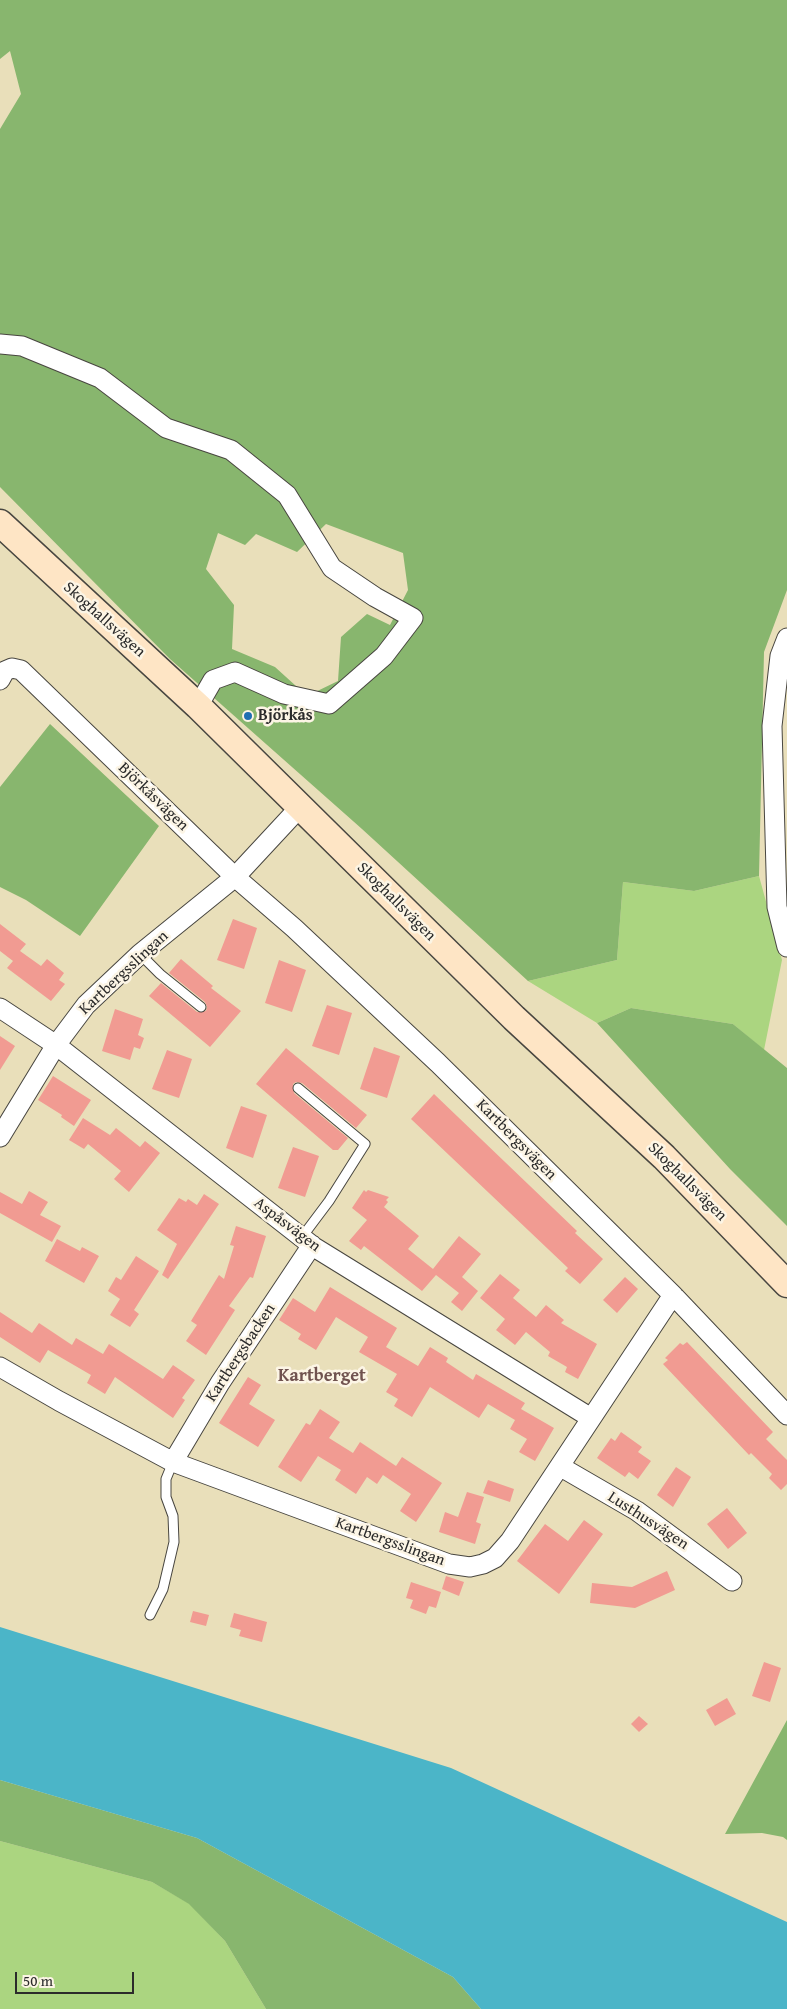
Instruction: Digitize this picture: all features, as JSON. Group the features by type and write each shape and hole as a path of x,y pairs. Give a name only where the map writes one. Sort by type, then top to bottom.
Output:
{"main road":[{"name":"Skoghallsvägen","path":"0,523 198,706 514,1018 664,1157 787,1284"}],"street":[{"path":"0,344 22,346 100,378 166,428 231,450 287,495 332,568 375,597 413,618 384,656 329,704 284,694 235,672 213,680 198,706"},
{"path":"786,947 777,907 772,726 787,638"},
{"name":"Björkåsvägen","path":"0,680 5,671 12,668 21,670 235,877"},
{"path":"235,877 300,808"},
{"name":"Kartbergsslingan","path":"0,1137 56,1045 86,1004 140,954 235,877"},
{"name":"Kartbergsvägen","path":"235,877 424,1050 673,1295 787,1415"},
{"name":"Aspåsvägen","path":"0,1008 56,1045 307,1241 591,1418"},
{"name":"Kartbergsbacken","path":"173,1462 307,1241"},
{"name":"Kartbergsslingan","path":"0,1367 173,1462 449,1564 470,1567 484,1564 495,1558 510,1541 561,1467 591,1418 673,1295"},
{"name":"Lusthusvägen","path":"561,1467 637,1511 732,1581"}],"lane":[{"path":"140,954 160,974 201,1007"},
{"path":"298,1088 365,1144 329,1201 307,1241"},
{"path":"150,1615 163,1589 174,1542 173,1516 166,1497 166,1479 173,1462"}],"green space":[{"path":"0,0 787,0 787,590 764,652 759,876 694,891 623,882 617,960 528,981 362,829 170,659 0,487 0,129 21,94 10,51 0,59","holes":["326,524 403,553 408,590 390,625 367,614 341,637 338,681 307,696 275,667 232,649 234,605 206,569 218,533 245,545 256,534 297,552"]},
{"path":"50,724 159,826 80,936 26,900 0,887 0,787"},
{"path":"759,876 782,960 764,1050 733,1024 631,1008 597,1023 528,981 617,960 623,882 694,891"},
{"path":"631,1008 733,1024 787,1068 787,1226 730,1169 597,1023"},
{"path":"787,1720 787,1840 783,1837 762,1833 725,1834"},
{"path":"0,1780 197,1838 453,1977 481,2009 266,2009 225,1941 189,1904 152,1882 0,1841"},
{"path":"0,1841 152,1882 190,1904 225,1941 266,2009 0,2009"}],"water":[{"path":"0,1627 451,1768 787,1922 787,2009 481,2009 453,1977 197,1838 0,1780"}],"building":[{"path":"233,919 257,928 244,969 217,960"},
{"path":"0,924 26,944 20,951 41,966 47,959 64,973 59,980 65,984 51,1001 7,968 13,961 0,951"},
{"path":"181,959 213,986 211,988 241,1011 210,1047 149,996 161,983 197,1012 206,1011 205,1002 169,973"},
{"path":"279,960 306,970 292,1012 265,1003"},
{"path":"327,1005 352,1013 339,1055 312,1046"},
{"path":"115,1009 143,1019 138,1035 144,1038 140,1049 134,1047 130,1060 102,1051"},
{"path":"0,1036 15,1046 0,1070"},
{"path":"374,1047 400,1056 387,1098 360,1089"},
{"path":"286,1048 367,1115 356,1128 302,1083 296,1082 293,1084 294,1093 348,1138 338,1150 333,1150 256,1084"},
{"path":"167,1050 192,1059 179,1098 152,1089"},
{"path":"53,1076 91,1100 74,1126 61,1117 62,1115 38,1100"},
{"path":"434,1094 577,1231 575,1233 603,1259 580,1284 565,1271 568,1268 411,1119"},
{"path":"241,1106 267,1115 253,1158 226,1148"},
{"path":"83,1118 110,1135 116,1128 140,1147 145,1141 160,1153 129,1192 114,1179 121,1171 88,1144 84,1149 69,1140"},
{"path":"293,1147 319,1156 305,1197 278,1188"},
{"path":"364,1190 389,1197 384,1207 419,1236 408,1249 433,1269 459,1236 481,1254 462,1277 478,1291 462,1311 451,1302 459,1293 436,1275 422,1291 364,1246 361,1250 349,1241 367,1220 352,1208"},
{"path":"29,1191 48,1202 40,1215 61,1226 52,1242 0,1213 0,1192 22,1204"},
{"path":"204,1194 219,1204 168,1279 162,1275 177,1244 157,1230 179,1198 186,1202 188,1199 197,1205"},
{"path":"236,1226 266,1236 253,1278 250,1277 229,1306 235,1310 206,1355 186,1341 197,1325 191,1321 219,1275 224,1279 234,1246 230,1245"},
{"path":"57,1239 80,1251 82,1247 99,1256 84,1283 45,1261"},
{"path":"136,1256 159,1271 134,1310 139,1314 130,1327 110,1315 120,1299 108,1291 116,1277 121,1280"},
{"path":"500,1274 520,1290 513,1298 536,1317 546,1305 564,1320 561,1323 597,1344 578,1379 565,1372 567,1367 548,1356 550,1352 526,1332 515,1345 496,1330 505,1319 480,1298"},
{"path":"625,1277 638,1289 617,1313 603,1300"},
{"path":"330,1287 397,1328 386,1347 418,1366 430,1347 448,1358 446,1362 473,1380 476,1374 525,1403 521,1409 554,1428 535,1461 519,1452 527,1439 510,1429 515,1420 488,1404 479,1418 430,1387 412,1417 394,1406 398,1399 386,1392 397,1374 359,1352 368,1337 336,1317 316,1350 298,1339 301,1334 279,1320 293,1298 315,1312"},
{"path":"0,1312 32,1333 39,1323 72,1345 76,1338 103,1354 109,1344 163,1379 173,1365 195,1380 182,1398 185,1400 173,1418 115,1377 105,1394 87,1383 91,1375 48,1350 40,1363 0,1337"},
{"path":"687,1342 773,1432 766,1439 787,1460 787,1484 781,1490 769,1478 772,1474 751,1453 749,1455 663,1364 668,1360 665,1358 680,1343 683,1345"},
{"path":"248,1377 261,1385 249,1404 275,1420 258,1447 219,1423"},
{"path":"320,1409 340,1422 329,1438 353,1453 360,1442 396,1466 402,1457 442,1483 416,1522 400,1511 411,1494 383,1475 377,1484 367,1477 356,1494 335,1480 341,1470 318,1456 301,1482 278,1467 306,1423 310,1425"},
{"path":"621,1432 642,1447 638,1452 651,1461 638,1479 629,1472 625,1477 597,1458 611,1438 615,1441"},
{"path":"676,1467 691,1477 673,1507 657,1495"},
{"path":"488,1480 514,1489 510,1502 483,1493"},
{"path":"467,1492 484,1497 476,1522 481,1524 475,1544 439,1532 445,1512 458,1517"},
{"path":"727,1508 747,1533 728,1549 707,1524"},
{"path":"584,1520 603,1534 559,1594 517,1561 545,1524 568,1541"},
{"path":"667,1571 675,1590 635,1608 590,1603 592,1583 632,1587"},
{"path":"446,1576 464,1582 459,1596 442,1589"},
{"path":"411,1582 441,1592 436,1608 429,1606 426,1614 410,1608 413,1600 406,1598"},
{"path":"193,1611 209,1615 206,1626 190,1622"},
{"path":"234,1613 267,1622 262,1642 239,1636 241,1630 230,1627"},
{"path":"764,1662 781,1668 770,1702 752,1696"},
{"path":"727,1698 736,1714 715,1726 706,1710"},
{"path":"639,1716 648,1724 639,1732 631,1724"}],"place":[{"name":"Björkås","path":"248,716"}],"district":[{"name":"Kartberget","path":"322,1376"}]}
